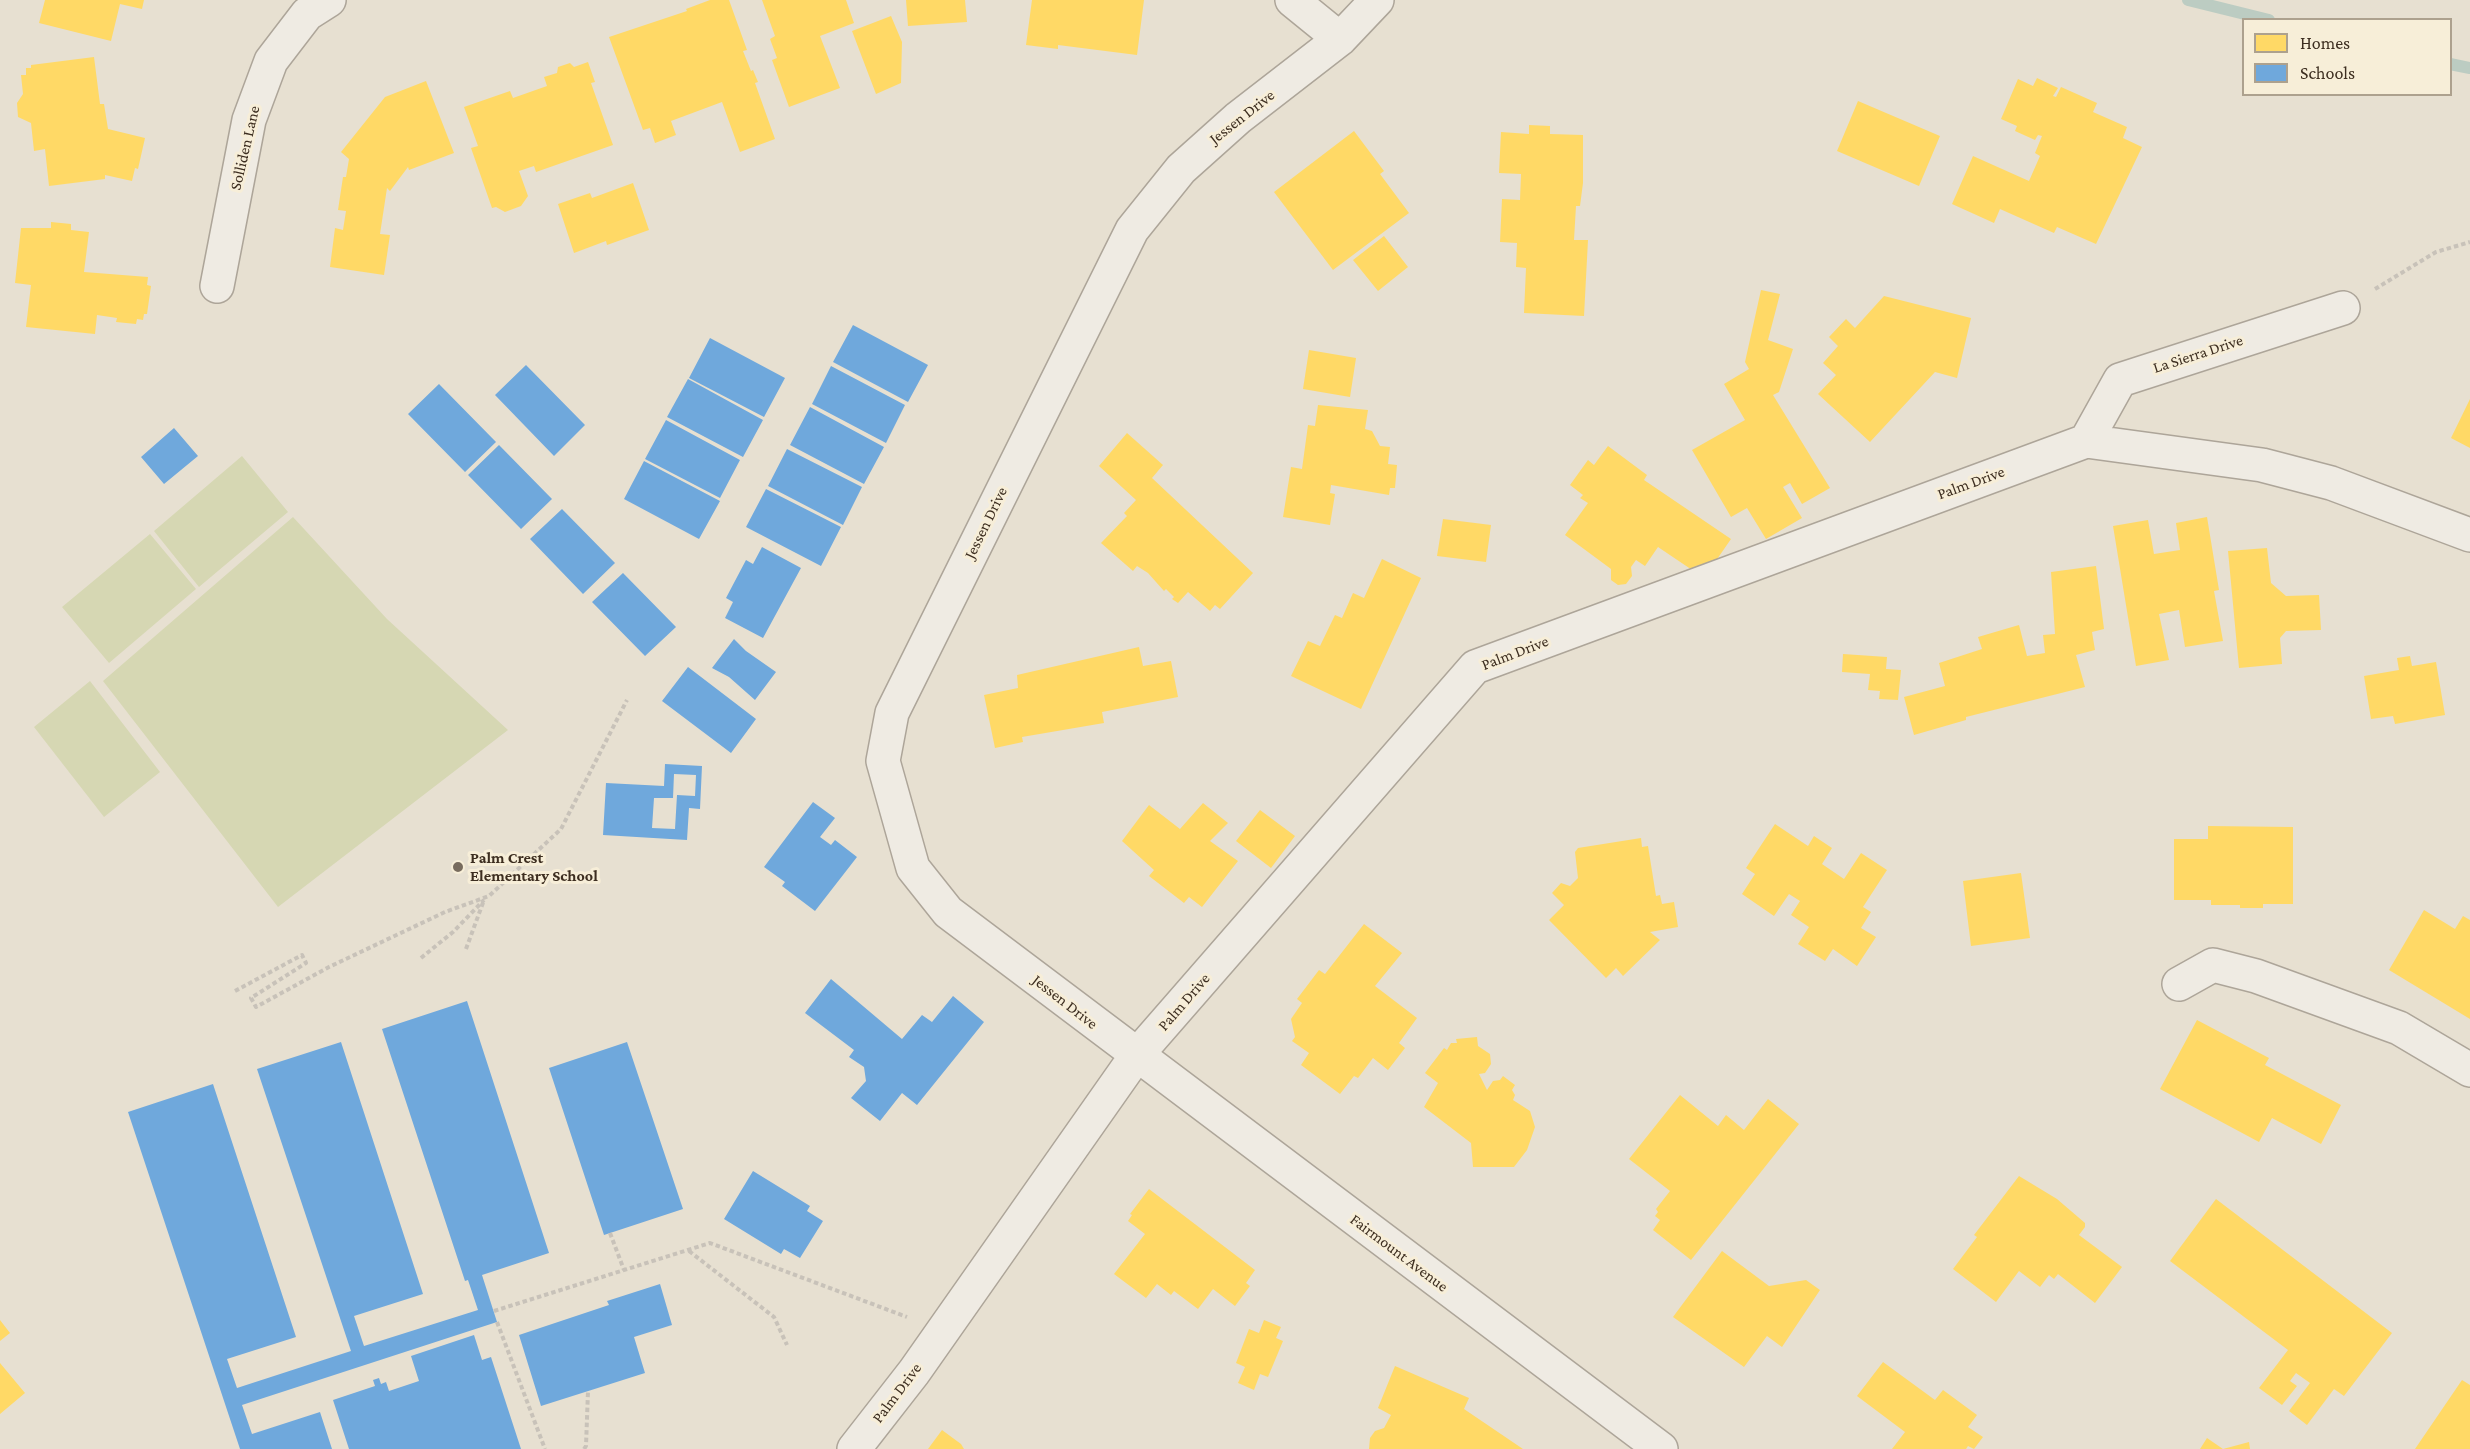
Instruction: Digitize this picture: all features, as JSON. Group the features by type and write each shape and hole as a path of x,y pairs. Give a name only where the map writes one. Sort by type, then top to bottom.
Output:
{"street":[{"name":"Solliden Lane","path":"217,286 249,120 271,61 307,14 329,0"},
{"path":"1292,0 1340,39"},
{"name":"Jessen Drive","path":"1137,1056 948,912 913,868 883,761 892,713 1132,230 1181,169 1210,141 1340,39 1377,0"},
{"name":"La Sierra Drive","path":"2086,441 2120,380 2343,308"},
{"name":"Palm Drive","path":"854,1449 914,1372 1137,1056 1476,667 2086,441 2262,465 2331,483 2470,535"},
{"path":"2178,984 2213,965 2256,976 2399,1028 2470,1070"},
{"name":"Fairmount Avenue","path":"1137,1056 1661,1449"}],"path":[{"path":"2343,308 2436,252 2470,242"},
{"path":"421,958 453,932 484,899 519,870 561,829 627,700"},
{"path":"466,949 484,899"},
{"path":"235,991 302,955 306,963 251,998 256,1007 328,967 445,912 484,899"},
{"path":"610,1233 624,1270"},
{"path":"494,1311 710,1243 911,1318"},
{"path":"688,1250 774,1317 787,1346"},
{"path":"497,1322 546,1449"},
{"path":"584,1449 588,1391"}],"green space":[{"path":"242,456 288,512 199,587 154,531"},
{"path":"293,517 387,619 508,730 278,907 103,681"},
{"path":"150,534 196,589 109,663 62,607"},
{"path":"90,681 160,772 104,817 34,727"}],"building: Homes":[{"path":"45,0 144,0 142,9 120,4 111,41 39,23"},
{"path":"710,0 729,0 747,50 743,51 758,82 755,83 775,139 740,152 722,102 671,121 676,135 655,143 650,128 643,130 609,37 687,11 686,9"},
{"path":"762,0 846,0 854,23 820,36 840,88 789,107 772,60 777,58 770,39 775,36"},
{"path":"906,0 965,0 967,22 908,26"},
{"path":"1032,0 1144,0 1137,55 1058,45 1058,49 1026,45"},
{"path":"891,16 902,42 901,83 876,94 852,31"},
{"path":"94,57 100,104 104,104 108,129 145,138 138,169 135,168 132,181 105,175 105,179 49,186 45,149 34,151 31,123 18,117 17,103 23,94 21,75 26,75 26,68 31,68 31,65"},
{"path":"588,62 595,82 591,83 613,145 536,172 534,166 519,171 528,196 521,206 505,212 496,207 492,208 471,148 478,146 464,107 510,91 513,98 547,86 544,77 557,73 558,67 570,63 574,67"},
{"path":"2037,78 2058,88 2053,96 2056,97 2061,87 2097,103 2093,112 2127,127 2123,138 2142,147 2096,244 2057,227 2054,233 2000,209 1994,223 1952,204 1973,156 2029,181 2040,156 2035,153 2042,136 2038,135 2035,140 2015,131 2017,126 2001,119 2018,79 2033,86"},
{"path":"426,81 454,153 409,170 408,167 390,191 387,188 380,234 390,235 384,275 330,267 335,228 343,230 346,211 338,210 343,177 346,177 349,159 341,152 385,97"},
{"path":"1858,101 1940,136 1919,186 1837,151"},
{"path":"1529,125 1550,126 1550,134 1583,135 1583,183 1580,206 1576,206 1574,240 1588,240 1584,316 1524,313 1526,268 1516,267 1517,243 1500,242 1502,199 1520,200 1521,174 1499,173 1501,132 1529,134"},
{"path":"1354,131 1384,171 1380,174 1409,213 1333,270 1274,192"},
{"path":"633,183 649,230 607,245 606,241 574,253 558,204 590,193 592,198"},
{"path":"51,222 71,224 71,230 89,232 84,272 148,277 147,285 151,286 147,314 144,314 143,320 137,319 136,324 116,322 117,318 97,315 95,334 26,327 31,285 15,283 21,228 51,228"},
{"path":"1384,236 1408,267 1378,291 1353,260"},
{"path":"1761,290 1780,294 1768,340 1793,349 1779,392 1773,395 1830,488 1802,504 1790,483 1783,487 1802,518 1766,539 1747,508 1731,517 1692,450 1745,420 1724,384 1749,369 1745,362"},
{"path":"1884,296 1971,318 1957,378 1935,372 1870,442 1818,394 1836,375 1823,363 1838,346 1829,337 1846,319 1855,328"},
{"path":"1309,350 1356,358 1350,397 1303,389"},
{"path":"2470,399 2470,448 2451,438"},
{"path":"1318,405 1368,410 1365,429 1372,431 1380,446 1390,447 1388,464 1397,465 1395,488 1390,488 1389,495 1331,485 1330,493 1335,494 1330,525 1283,517 1291,467 1302,469 1308,425 1315,426"},
{"path":"1127,433 1163,465 1152,478 1253,573 1220,609 1215,605 1210,611 1188,592 1178,603 1148,573 1137,566 1133,571 1101,543 1127,516 1124,513 1136,500 1099,466"},
{"path":"1608,446 1647,475 1644,480 1731,539 1704,578 1658,547 1645,566 1636,560 1631,567 1632,576 1626,584 1618,585 1611,580 1611,569 1565,535 1588,503 1580,498 1583,495 1570,485 1588,460 1594,465"},
{"path":"2207,517 2219,590 2214,591 2223,641 2185,647 2179,610 2159,614 2169,660 2136,666 2113,526 2148,520 2154,554 2180,550 2176,523"},
{"path":"1443,519 1491,525 1486,562 1437,556"},
{"path":"2267,548 2271,583 2286,596 2319,595 2321,630 2286,631 2280,638 2282,664 2239,668 2228,551"},
{"path":"1382,559 1421,578 1361,709 1291,676 1308,641 1320,646 1335,615 1342,618 1353,593 1364,598"},
{"path":"2096,566 2104,629 2092,632 2095,650 2076,655 2085,687 1966,717 1966,720 1914,735 1904,697 1945,686 1939,663 1982,649 1978,637 2019,625 2027,656 2045,653 2043,635 2055,634 2051,572"},
{"path":"1139,647 1143,666 1171,661 1178,697 1102,712 1104,723 1022,737 1023,742 995,748 984,695 1018,688 1017,675"},
{"path":"1843,654 1887,657 1886,669 1901,670 1898,700 1879,699 1880,691 1868,690 1870,674 1842,672"},
{"path":"2410,656 2412,666 2436,662 2445,715 2395,724 2393,716 2371,719 2364,676 2399,670 2397,658"},
{"path":"1203,803 1228,823 1210,841 1238,861 1202,907 1189,897 1184,903 1149,876 1154,870 1122,841 1149,805 1180,829"},
{"path":"1260,810 1295,836 1271,868 1236,841"},
{"path":"1775,824 1808,846 1814,836 1832,848 1822,864 1844,879 1861,853 1887,870 1863,907 1871,912 1861,928 1876,937 1857,966 1833,949 1825,961 1798,944 1809,927 1791,915 1800,901 1789,894 1774,916 1742,894 1755,874 1746,868"},
{"path":"2208,826 2293,827 2293,904 2263,904 2263,908 2240,908 2240,905 2211,905 2211,900 2174,900 2174,839 2208,839"},
{"path":"1641,838 1642,847 1648,846 1656,896 1660,895 1662,904 1674,902 1678,927 1650,932 1660,940 1623,976 1616,968 1606,978 1549,920 1564,905 1552,893 1561,883 1570,886 1578,878 1575,852 1578,848"},
{"path":"2021,873 2030,938 1971,946 1963,881"},
{"path":"2424,910 2455,929 2463,916 2470,920 2470,1019 2389,970"},
{"path":"1364,924 1402,953 1375,986 1417,1018 1399,1043 1405,1048 1388,1070 1373,1058 1358,1078 1354,1076 1340,1094 1301,1065 1309,1053 1292,1041 1295,1037 1291,1019 1302,1003 1297,999 1319,970 1325,974"},
{"path":"2197,1020 2269,1058 2265,1065 2341,1105 2321,1144 2272,1118 2259,1142 2160,1089"},
{"path":"1477,1037 1478,1046 1490,1054 1491,1064 1485,1073 1479,1074 1487,1090 1493,1081 1500,1080 1503,1076 1515,1085 1512,1090 1515,1095 1513,1100 1530,1111 1535,1127 1527,1150 1514,1167 1473,1167 1471,1143 1424,1107 1438,1083 1425,1073 1444,1048 1447,1050 1451,1043 1457,1043 1456,1039"},
{"path":"1680,1095 1718,1126 1726,1115 1744,1130 1768,1099 1799,1124 1691,1260 1653,1230 1660,1220 1655,1216 1658,1212 1656,1209 1670,1191 1629,1159"},
{"path":"2019,1176 2057,1199 2085,1223 2079,1235 2122,1267 2095,1303 2058,1274 2054,1279 2049,1275 2040,1287 2019,1271 1996,1302 1953,1269 1977,1237 1974,1235"},
{"path":"1149,1189 1255,1270 1246,1283 1250,1286 1235,1306 1213,1289 1198,1309 1174,1291 1171,1295 1157,1284 1146,1298 1114,1274 1145,1234 1128,1221 1132,1215 1130,1214"},
{"path":"2216,1199 2392,1333 2344,1396 2334,1389 2307,1425 2289,1411 2310,1383 2296,1373 2290,1381 2297,1386 2282,1405 2259,1388 2288,1350 2170,1261"},
{"path":"1722,1251 1769,1286 1806,1280 1820,1290 1782,1347 1767,1336 1744,1367 1673,1317"},
{"path":"0,1320 10,1333 0,1341"},
{"path":"1264,1320 1281,1327 1276,1338 1283,1341 1268,1377 1260,1374 1254,1390 1238,1383 1245,1367 1236,1363 1249,1329 1259,1333"},
{"path":"1883,1362 1935,1400 1943,1390 1977,1415 1968,1427 1983,1437 1974,1449 1968,1446 1966,1449 1892,1449 1905,1432 1857,1396"},
{"path":"0,1363 25,1393 0,1414"},
{"path":"1395,1366 1469,1398 1464,1409 1523,1449 1369,1449 1370,1438 1375,1431 1384,1428 1391,1415 1378,1408"},
{"path":"2462,1380 2470,1385 2470,1449 2415,1449"},
{"path":"942,1430 961,1444 964,1449 928,1449"},
{"path":"2207,1438 2223,1449 2200,1449"},
{"path":"2249,1442 2250,1449 2223,1449"}],"building: Schools":[{"path":"853,325 928,365 908,402 833,362"},
{"path":"710,338 785,378 764,417 689,378"},
{"path":"526,365 585,425 554,456 495,395"},
{"path":"831,366 905,405 886,443 812,404"},
{"path":"688,379 763,420 743,457 667,417"},
{"path":"439,384 496,442 465,472 408,414"},
{"path":"810,407 884,447 864,484 790,445"},
{"path":"666,420 740,460 720,498 645,459"},
{"path":"174,428 198,456 164,484 141,457"},
{"path":"499,445 552,499 521,529 468,475"},
{"path":"787,449 862,487 843,525 768,486"},
{"path":"644,461 720,501 699,539 624,499"},
{"path":"766,489 841,527 821,566 746,527"},
{"path":"562,509 615,563 583,594 530,539"},
{"path":"762,547 801,568 763,638 725,618 733,602 726,598 746,560 753,564"},
{"path":"623,573 676,627 645,656 592,602"},
{"path":"734,639 746,651 776,672 755,700 729,677 712,668"},
{"path":"688,667 756,719 731,753 662,701"},
{"path":"665,764 702,766 700,809 689,808 687,840 603,835 606,783 664,786","holes":["674,774 696,775 695,796 677,795 675,829 652,828 654,798 673,798"]},
{"path":"813,802 835,818 820,837 831,845 835,840 857,857 815,911 782,886 785,882 764,867"},
{"path":"831,979 902,1039 922,1015 932,1022 953,996 984,1022 917,1105 902,1093 880,1121 851,1098 866,1081 864,1067 849,1057 854,1050 805,1013"},
{"path":"467,1001 549,1253 482,1275 497,1322 242,1405 252,1434 320,1412 332,1449 240,1449 128,1112 213,1084 296,1337 227,1359 237,1388 351,1351 257,1069 341,1042 423,1294 354,1316 364,1346 478,1310 468,1280 465,1281 382,1029"},
{"path":"627,1042 683,1209 604,1235 549,1068"},
{"path":"753,1171 810,1206 807,1211 823,1221 800,1258 784,1249 781,1254 724,1219"},
{"path":"660,1284 672,1325 634,1337 645,1373 541,1406 519,1335 609,1305 607,1301"},
{"path":"474,1335 482,1360 491,1357 521,1449 349,1449 333,1400 375,1386 373,1380 379,1378 381,1384 386,1382 389,1391 419,1381 411,1356"}],"waterway":[{"path":"2188,0 2261,18"},
{"path":"2452,64 2470,68"}],"place":[{"name":"Palm Crest Elementary School","path":"458,867"}]}
